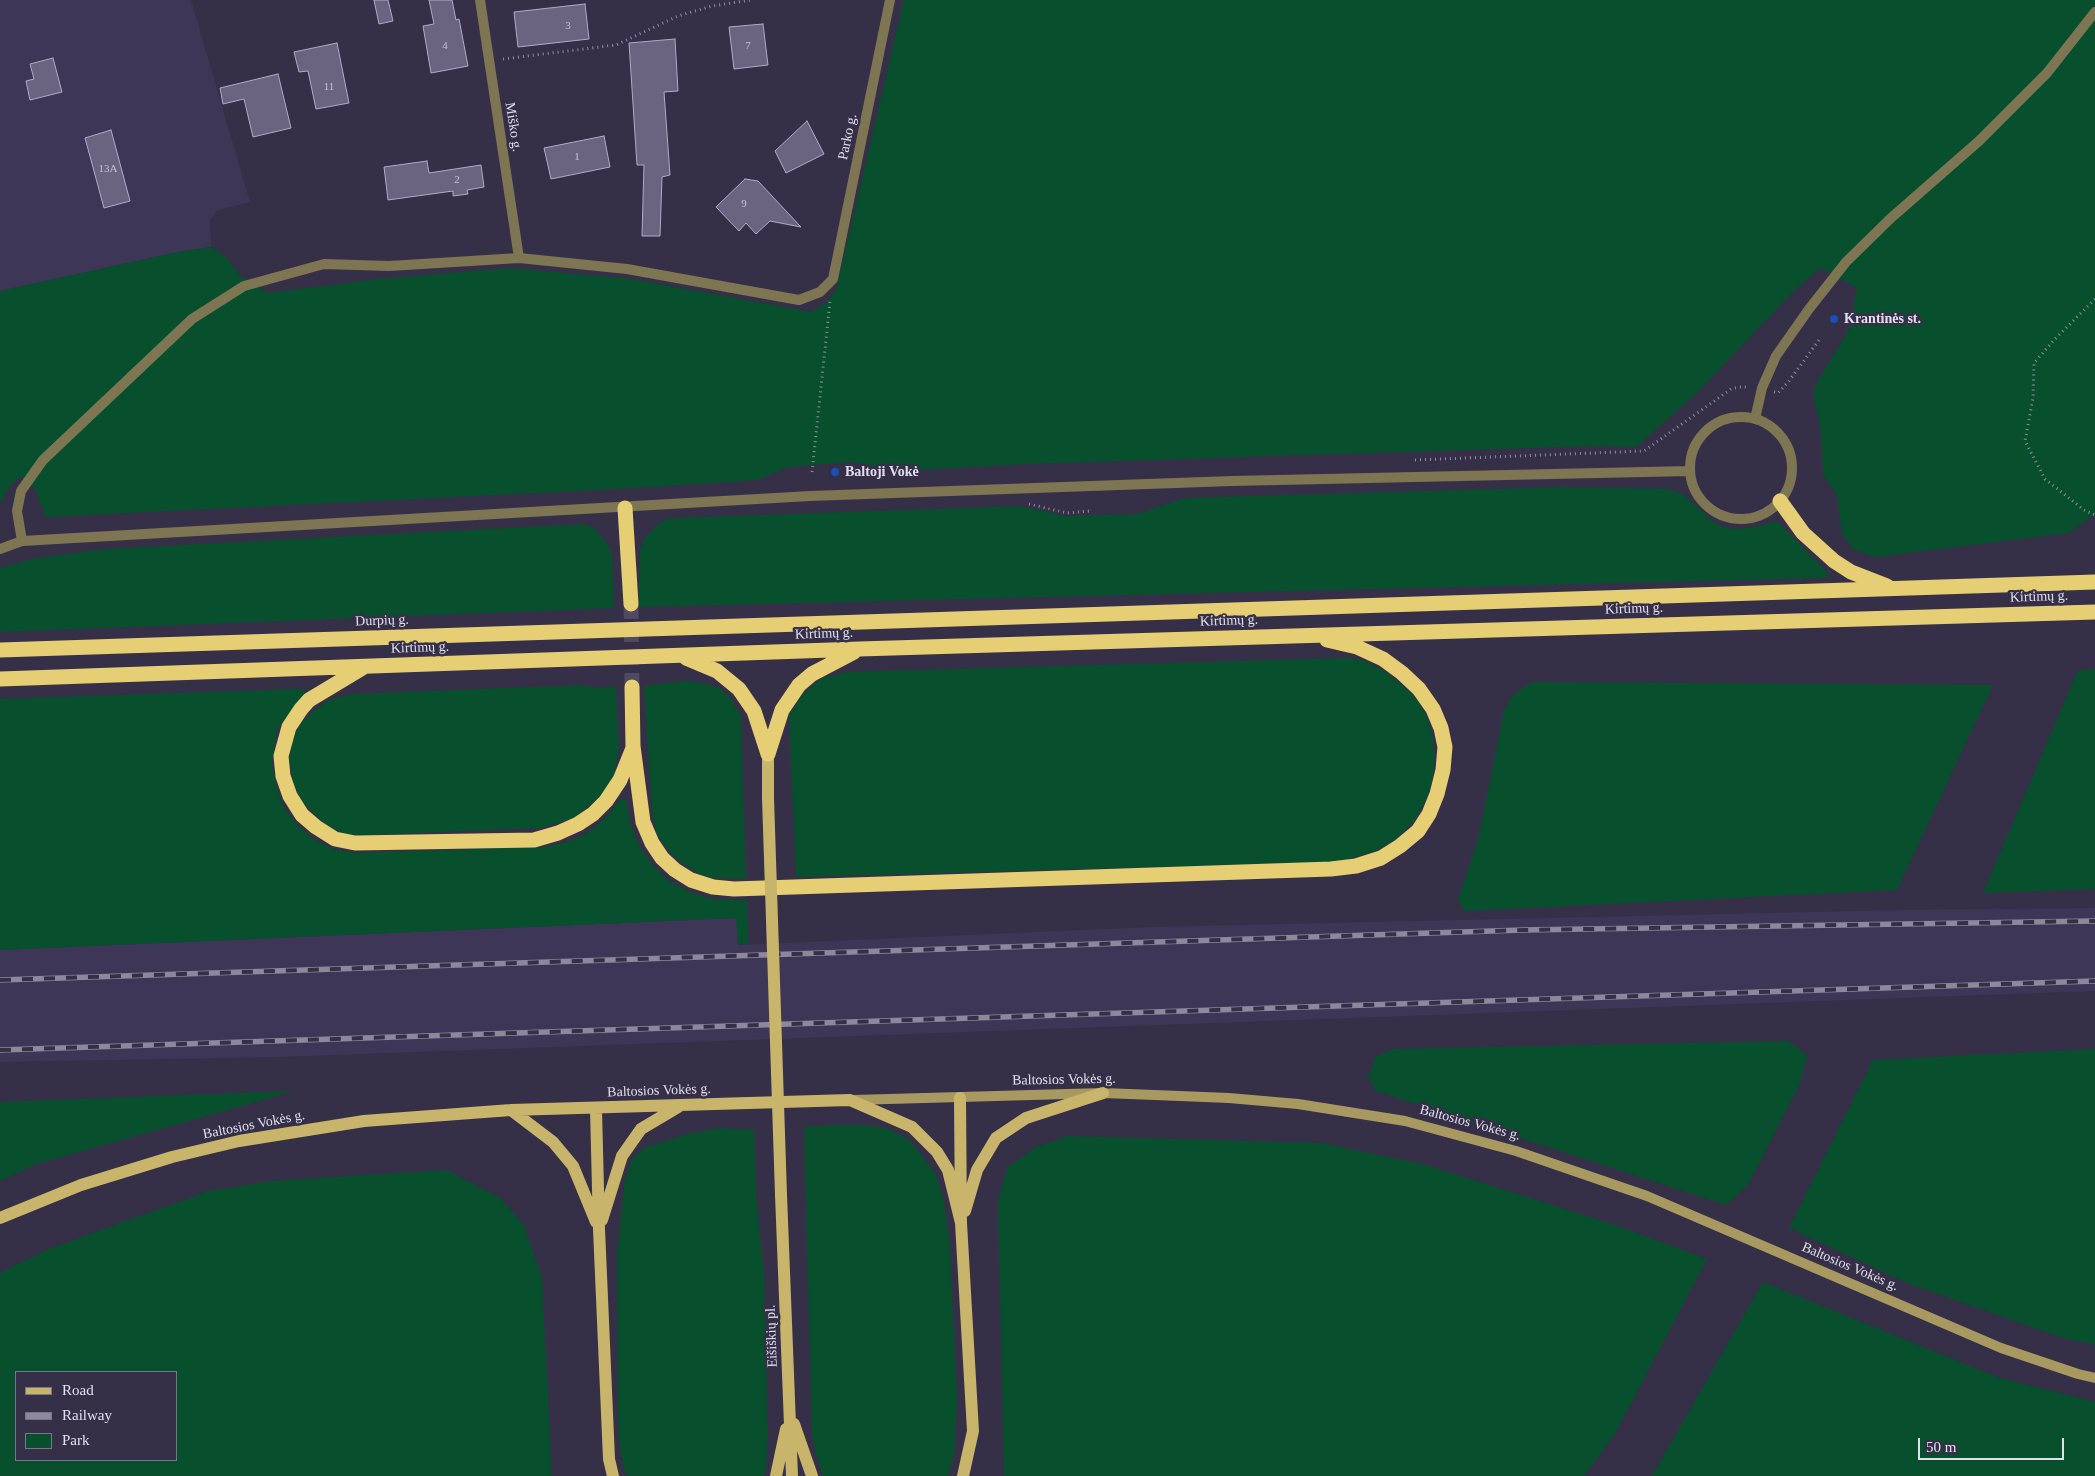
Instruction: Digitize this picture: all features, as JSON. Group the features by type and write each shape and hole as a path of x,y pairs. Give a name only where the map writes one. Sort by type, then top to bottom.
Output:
{"highway":[{"path":"1780,501 1803,533 1834,561 1851,572 1893,588"},
{"path":"625,508 631,604"},
{"name":"Kirtimų g.","path":"764,625 2095,582"},
{"name":"Kirtimų g.","path":"365,666 1301,635 2095,612"},
{"name":"Durpių g.","path":"0,650 764,625"},
{"path":"632,687 633,746 643,822 652,843 675,870 692,880 713,887 754,888 1321,869 1356,866 1381,858 1400,846 1418,831 1429,814 1437,794 1443,770 1445,747 1441,728 1433,709 1419,688 1383,659 1357,647 1301,635"},
{"path":"768,754 782,710 799,685 812,674 859,649"},
{"path":"682,656 717,671 739,689 754,711 768,754"},
{"path":"365,666 309,700 288,727 281,756 283,776 290,796 302,815 335,839 355,843 534,840 558,833 578,824 593,814 606,801 620,780 633,746"},
{"path":"0,678 365,666"}],"main road":[{"name":"Eišiškių pl.","path":"768,754 781,1195 792,1476"},
{"name":"Baltosios Vokės g.","path":"0,1218 80,1185 172,1157 239,1141 364,1121 511,1110 1103,1093 1229,1098 1298,1104 1405,1121 1516,1150 1647,1196 2001,1348 2095,1378"},
{"path":"961,1223 977,1170 996,1138 1026,1118 1103,1093"},
{"path":"960,1098 961,1223 973,1431 964,1476"},
{"path":"850,1100 912,1127 937,1152 948,1170 961,1223"},
{"path":"599,1229 622,1156 641,1129 680,1106"},
{"path":"596,1109 609,1459 613,1476"},
{"path":"511,1110 553,1142 573,1166 599,1229"},
{"path":"776,1476 790,1410"},
{"path":"790,1410 812,1476"}],"street":[{"name":"Miško g.","path":"480,0 519,258"},
{"name":"Parko g.","path":"833,279 890,0"},
{"path":"1755,419 1762,388 1776,356 1809,309 1846,262 1891,218 1979,142 2047,73 2095,12"},
{"path":"22,542 17,511 22,491 43,460 192,319 244,286 324,264 389,266 519,258 627,269 799,300 820,292 833,279"},
{"path":"1741,417 1755,419 1772,428 1786,444 1792,463 1788,489 1780,501 1760,516 1741,520 1723,516 1706,506 1695,491 1690,471 1693,450 1709,428 1726,420 1741,417"},
{"path":"0,549 22,542 810,496 1232,481 1690,471"}],"path":[{"path":"489,60 616,45 678,16 712,6 751,0"},
{"path":"812,472 833,279"},
{"path":"2095,299 2055,338 2034,363 2033,398 2025,441 2046,480 2084,510 2095,515"},
{"path":"1415,460 1644,451 1731,390 1739,387 1762,388 1778,394 1819,340"},
{"path":"858,472 891,479"}],"shaded area":[{"path":"0,0 191,0 250,202 216,211 210,221 211,247 178,252 0,291"},
{"path":"2095,908 2095,991 279,1057 0,1062 0,950 737,918 738,945 1151,927 1903,910"}],"green space":[{"path":"904,0 2095,0 2095,514 2069,533 1875,557 1853,549 1842,533 1837,495 1824,477 1820,425 1813,395 1817,382 1850,328 1857,288 1820,268 1793,292 1696,394 1636,447 1592,446 1025,464 901,471 853,462 788,467 758,480 618,489 46,517 35,489 20,477 9,487 0,504 0,291 178,252 211,247 226,257 240,276 268,293 379,279 510,268 631,279 811,312 826,303 836,290"},
{"path":"1563,487 1668,489 1684,495 1720,526 1733,529 1747,528 1775,522 1780,524 1829,574 1824,578 639,607 640,550 644,539 657,525 667,519 1020,506 1066,516 1138,514 1184,498"},
{"path":"584,524 594,528 609,546 612,554 614,608 0,632 0,568 36,558 107,549"},
{"path":"1347,658 1362,660 1383,670 1407,689 1419,702 1427,717 1433,739 1435,758 1432,783 1416,819 1394,841 1373,852 1338,862 796,877 789,716 803,694 822,678 847,672"},
{"path":"2095,669 2095,889 1983,893 2078,670"},
{"path":"685,681 707,684 721,689 732,700 741,716 746,879 713,878 699,874 680,862 667,849 657,834 652,813 644,686"},
{"path":"1532,682 1993,685 1897,890 1464,911 1458,900 1479,836 1504,711 1514,694"},
{"path":"583,685 598,688 616,687 619,747 615,773 604,792 574,818 542,828 366,835 344,834 329,827 315,815 301,800 294,784 289,759 292,739 301,723 317,708 331,699 354,694"},
{"path":"305,690 306,692 277,730 272,763 283,806 297,825 314,839 333,849 355,853 545,847 574,840 593,829 609,814 620,799 626,800 630,822 639,846 653,865 669,881 695,894 713,899 747,900 748,944 738,945 736,918 0,950 0,699"},
{"path":"1788,1041 1807,1055 1800,1084 1748,1185 1726,1205 1376,1091 1368,1077 1376,1057 1392,1049"},
{"path":"2095,1049 2095,1345 2057,1336 1907,1283 1789,1228 1873,1060"},
{"path":"295,1091 37,1164 0,1181 0,1102"},
{"path":"865,1125 889,1129 910,1140 935,1173 944,1201 950,1247 957,1400 954,1456 948,1476 823,1476 818,1461 812,1436 804,1127"},
{"path":"719,1128 754,1130 756,1196 764,1274 768,1436 766,1469 764,1476 627,1476 623,1466 618,1434 617,1253 625,1180 632,1159 644,1148 688,1134"},
{"path":"1068,1136 1322,1143 1426,1165 1612,1224 1707,1259 1615,1434 1584,1476 1004,1476 998,1201 1007,1168 1036,1147"},
{"path":"447,1170 500,1198 524,1225 542,1278 552,1476 0,1476 0,1273 49,1249 209,1191 272,1181"},
{"path":"1763,1282 1997,1377 2095,1402 2095,1476 1652,1476"}],"building":[{"path":"374,0 388,0 393,21 379,24"},
{"path":"429,0 452,0 456,20 459,19 468,66 431,73 423,26 434,24"},
{"path":"585,4 589,39 518,47 514,12"},
{"path":"763,24 768,65 734,69 729,27"},
{"path":"675,39 678,91 664,92 670,175 662,177 660,236 642,236 644,165 637,165 629,43"},
{"path":"337,43 349,103 316,109 308,71 299,72 294,52"},
{"path":"53,58 62,92 30,100 26,81 34,79 30,64"},
{"path":"278,74 291,128 253,137 244,99 223,104 220,88"},
{"path":"807,121 824,154 786,173 775,151"},
{"path":"111,130 130,201 104,208 85,138"},
{"path":"604,136 610,167 551,179 544,148"},
{"path":"427,161 429,173 481,165 484,187 467,190 468,194 453,196 453,191 388,200 384,167"},
{"path":"745,179 758,181 801,227 770,221 756,234 746,223 739,231 716,207"}],"tunnel":[{"path":"631,604 632,687"}],"railway":[{"path":"0,980 1523,930 2095,921"},
{"path":"0,1050 2095,981"}],"place":[{"name":"Krantinės st.","path":"1834,319"},
{"name":"Baltoji Vokė","path":"835,472"}]}
